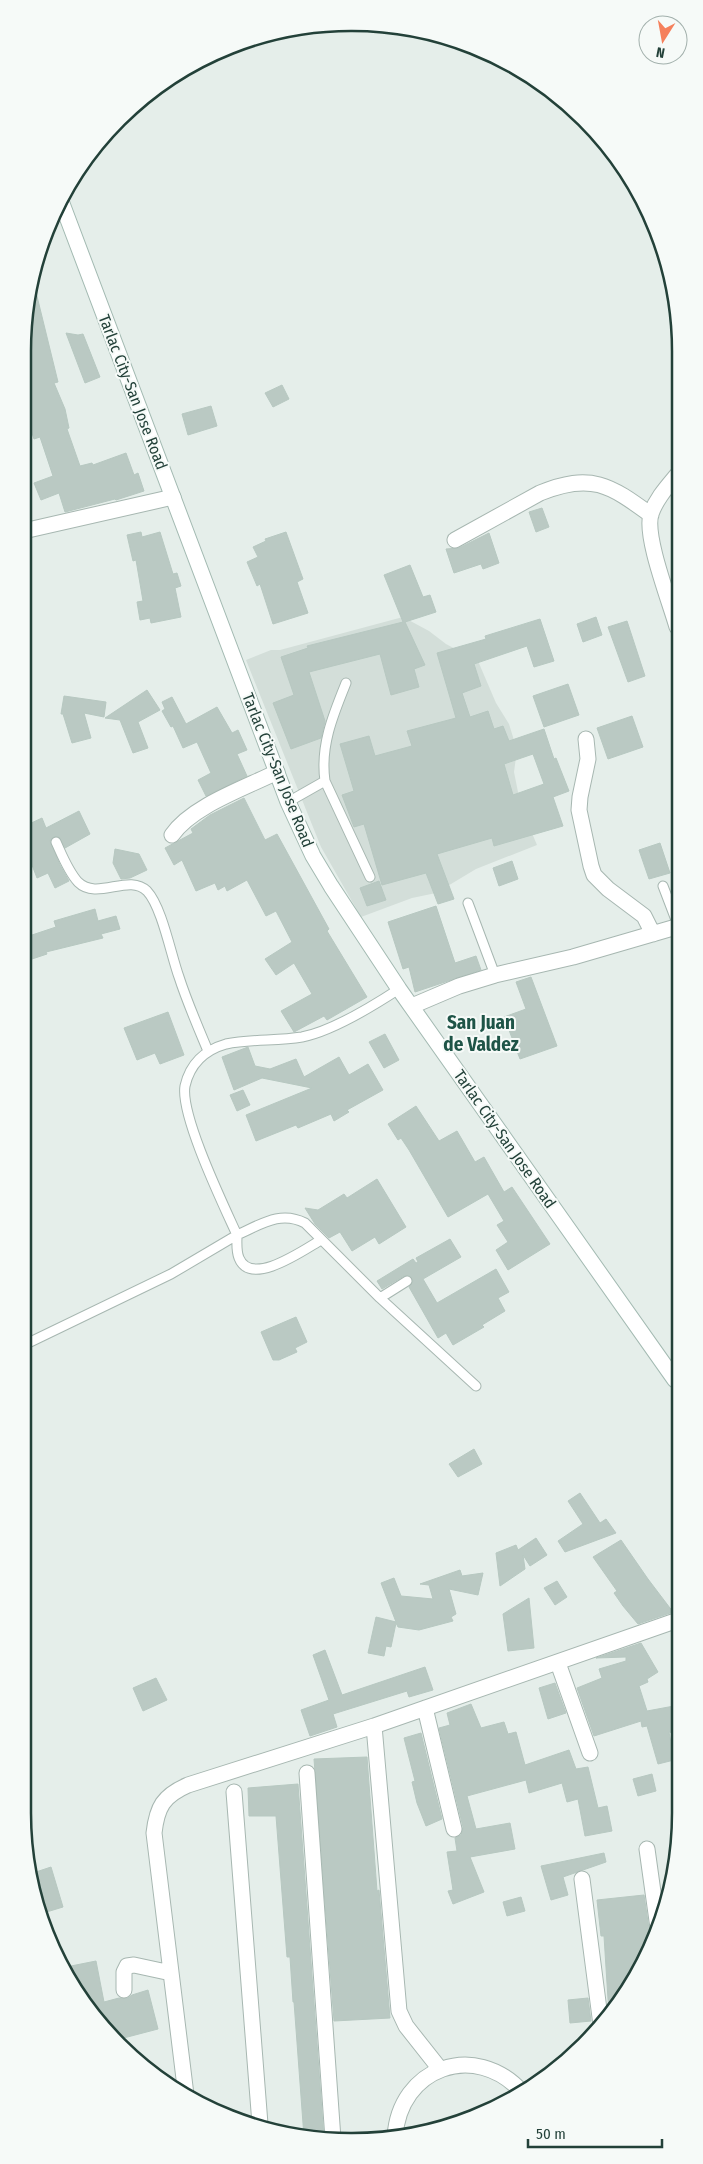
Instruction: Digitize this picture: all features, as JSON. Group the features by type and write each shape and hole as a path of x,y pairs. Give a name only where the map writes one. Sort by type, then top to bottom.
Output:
{"street":[{"name":"Tarlac City-San Jose Road","path":"64,209 276,772 288,802 318,864 399,989 672,1376"},
{"path":"455,540 540,492 578,482 608,486 651,515"},
{"path":"672,482 657,502 649,524 651,540 672,610"},
{"path":"31,529 173,497"},
{"path":"586,739 588,760 579,810 591,866 594,874 608,889 644,916 653,934"},
{"path":"172,835 179,825 195,813 276,772"},
{"path":"412,1006 460,986 495,975 573,957 672,928"},
{"path":"185,2086 154,1832 157,1812 166,1798 175,1790 188,1785 374,1726 672,1622"},
{"path":"558,1663 590,1753"},
{"path":"425,1708 454,1829"},
{"path":"374,1726 399,2011 406,2026 440,2069"},
{"path":"307,1773 332,2132"},
{"path":"234,1792 260,2119"},
{"path":"647,1849 656,1912"},
{"path":"582,1879 600,2015"},
{"path":"124,1990 124,1972 127,1966 134,1965 171,1973"},
{"path":"396,2130 400,2110 406,2097 416,2085 440,2069 455,2066 484,2067 498,2072 517,2087"}],"lane":[{"path":"346,683 336,706 326,740 323,767 325,781 370,877"},
{"path":"288,802 325,781"},
{"path":"56,842 72,873 85,886 100,889 134,885 140,886 147,891 159,916 179,978 208,1051"},
{"path":"663,886 672,910"},
{"path":"468,903 495,975"},
{"path":"321,1240 273,1267 256,1269 246,1266 240,1259 237,1235 202,1153 185,1098 185,1087 194,1066 208,1051 216,1047 238,1041 310,1035 373,1006 399,989"},
{"path":"31,1342 171,1274 237,1235 271,1220 290,1217 305,1223 380,1298 476,1386"},
{"path":"380,1298 407,1281"}],"shaded area":[{"path":"403,617 429,631 446,644 478,661 496,703 509,724 517,750 514,772 521,807 537,845 476,869 436,893 412,898 361,917 321,847 246,660 271,650 280,650"}],"building":[{"path":"36,294 58,382 54,383 65,409 69,428 67,429 80,466 92,463 93,465 126,453 134,475 138,473 144,491 116,500 65,512 59,493 41,500 34,483 53,476 40,437 34,439 31,430 31,352"},
{"path":"66,333 83,334 100,377 85,383"},
{"path":"282,385 289,399 273,407 265,393"},
{"path":"211,406 217,426 188,435 182,414"},
{"path":"542,508 549,527 536,532 529,512"},
{"path":"141,532 142,537 160,532 173,574 177,573 181,586 175,588 181,617 151,623 150,618 140,620 137,602 143,601 136,560 133,561 127,535"},
{"path":"286,532 303,579 297,582 308,613 273,624 260,584 257,586 247,562 258,557 253,547 266,541 265,539"},
{"path":"489,533 499,563 483,569 481,564 454,573 446,549 459,548"},
{"path":"410,565 423,597 430,595 436,612 405,622 425,665 414,669 419,687 391,695 380,654 309,672 325,721 321,738 291,749 273,703 294,695 281,657 308,648 307,646 403,622 384,575"},
{"path":"596,617 602,635 583,642 577,624"},
{"path":"540,619 554,661 534,667 527,646 474,664 481,686 462,693 470,717 488,711 494,729 503,726 509,741 544,729 554,759 556,758 569,791 553,797 563,826 494,846 492,838 437,854 454,899 438,904 426,873 382,885 364,824 354,827 342,795 354,791 340,744 369,736 375,756 412,746 407,731 456,718 437,653 486,639 485,636","holes":["533,754 544,784 513,795 504,764"]},
{"path":"627,621 645,676 628,682 608,627"},
{"path":"568,684 579,715 544,727 533,696"},
{"path":"147,690 160,710 138,722 148,748 133,753 120,720 105,718"},
{"path":"64,696 106,702 104,717 84,713 91,738 72,743 63,714 61,714"},
{"path":"172,697 186,724 217,707 232,733 238,730 247,750 237,754 247,776 206,796 198,780 211,773 197,742 183,748 173,726 171,727 162,711 165,709 162,702"},
{"path":"632,716 643,747 608,759 597,728"},
{"path":"244,798 265,840 277,834 329,929 327,931 367,997 327,1020 324,1016 294,1032 281,1011 312,994 294,963 276,975 265,959 292,942 276,911 266,916 247,880 227,891 225,886 218,890 215,883 196,891 182,860 174,865 165,848 193,833 191,829 210,815"},
{"path":"79,811 90,834 65,848 59,837 53,837 50,841 69,881 55,888 48,873 37,878 31,862 31,823 42,818 46,828"},
{"path":"660,843 670,873 649,879 639,850"},
{"path":"115,849 139,854 147,870 130,878 121,879 113,863"},
{"path":"512,861 518,879 499,886 493,868"},
{"path":"379,881 386,900 367,906 360,888"},
{"path":"436,906 455,963 476,956 481,970 415,992 409,967 403,969 388,922"},
{"path":"95,909 98,921 116,916 120,929 101,934 103,938 46,952 47,954 31,959 31,935 56,927 54,921"},
{"path":"531,977 557,1046 520,1059 504,1017 526,1009 516,982"},
{"path":"168,1012 184,1055 160,1064 155,1053 137,1060 124,1028"},
{"path":"385,1034 399,1060 384,1068 369,1042"},
{"path":"248,1047 255,1066 270,1069 296,1059 304,1077 339,1057 349,1075 368,1064 383,1090 347,1110 349,1112 334,1121 331,1114 298,1128 296,1125 256,1141 246,1115 312,1088 262,1078 234,1090 222,1057"},
{"path":"243,1090 250,1105 237,1111 230,1095"},
{"path":"416,1106 439,1141 457,1131 475,1162 484,1157 504,1192 512,1187 550,1244 508,1270 496,1250 508,1242 497,1225 504,1221 488,1194 448,1217 409,1150 401,1138 398,1140 388,1124"},
{"path":"377,1179 406,1227 379,1244 375,1237 352,1251 340,1232 329,1238 315,1224 305,1208 318,1210 344,1194 347,1198"},
{"path":"450,1239 461,1257 423,1279 437,1303 496,1269 509,1292 498,1298 505,1311 482,1325 484,1327 453,1345 446,1333 438,1338 409,1287 413,1281 410,1276 404,1276 382,1289 377,1281 413,1259 416,1263 418,1262 416,1258"},
{"path":"296,1317 307,1342 295,1348 297,1352 279,1360 273,1360 261,1332"},
{"path":"474,1449 482,1464 458,1477 449,1464"},
{"path":"580,1493 600,1523 606,1519 616,1533 565,1552 558,1541 583,1524 568,1501"},
{"path":"536,1538 547,1555 530,1566 523,1555 525,1569 500,1586 496,1553 516,1545 518,1550"},
{"path":"621,1540 672,1612 638,1624 614,1593 617,1591 593,1557"},
{"path":"460,1570 462,1576 483,1573 478,1595 449,1589 456,1614 451,1617 453,1621 419,1630 398,1627 396,1623 391,1647 386,1646 384,1656 368,1653 376,1617 396,1622 381,1583 394,1578 401,1596 433,1599 429,1585 420,1584"},
{"path":"557,1581 567,1597 555,1605 544,1588"},
{"path":"529,1598 534,1648 508,1651 503,1614"},
{"path":"641,1643 658,1672 647,1679 648,1682 639,1686 647,1711 672,1706 672,1733 669,1732 672,1760 658,1764 647,1726 642,1727 641,1721 594,1736 577,1688 602,1678 599,1669 626,1661 626,1657 596,1658"},
{"path":"325,1650 342,1695 425,1667 433,1690 409,1697 407,1691 333,1714 337,1727 310,1736 301,1710 329,1700 313,1655"},
{"path":"156,1678 167,1700 143,1711 133,1688"},
{"path":"555,1683 566,1713 548,1719 539,1688"},
{"path":"471,1704 481,1728 504,1722 508,1734 516,1732 525,1765 569,1750 576,1769 588,1767 598,1808 607,1806 612,1831 585,1836 578,1799 567,1802 562,1783 529,1793 526,1780 467,1796 476,1829 510,1823 515,1849 470,1857 484,1892 453,1904 448,1891 453,1890 447,1852 457,1851 455,1838 461,1835 463,1827 439,1728 450,1725 447,1713"},
{"path":"421,1733 442,1819 426,1826 417,1803 412,1782 415,1781 404,1738"},
{"path":"367,1757 377,1891 379,1890 390,2018 334,2021 314,1759"},
{"path":"652,1774 656,1791 638,1796 633,1779"},
{"path":"298,1784 323,2131 303,2129 294,2002 290,1957 287,1957 276,1816 249,1816 248,1788"},
{"path":"604,1853 606,1862 563,1877 568,1895 551,1900 541,1866"},
{"path":"51,1867 63,1907 47,1912 37,1872"},
{"path":"644,1895 649,1929 629,1973 608,2004 604,1936 601,1936 597,1900"},
{"path":"521,1897 525,1911 507,1916 503,1902"},
{"path":"96,1961 104,2002 128,1998 148,1990 158,2029 124,2038 97,2007 71,1966"},
{"path":"588,1998 591,2021 570,2023 568,2000"}],"district":[{"name":"San Juan de Valdez","path":"481,1033"}]}
